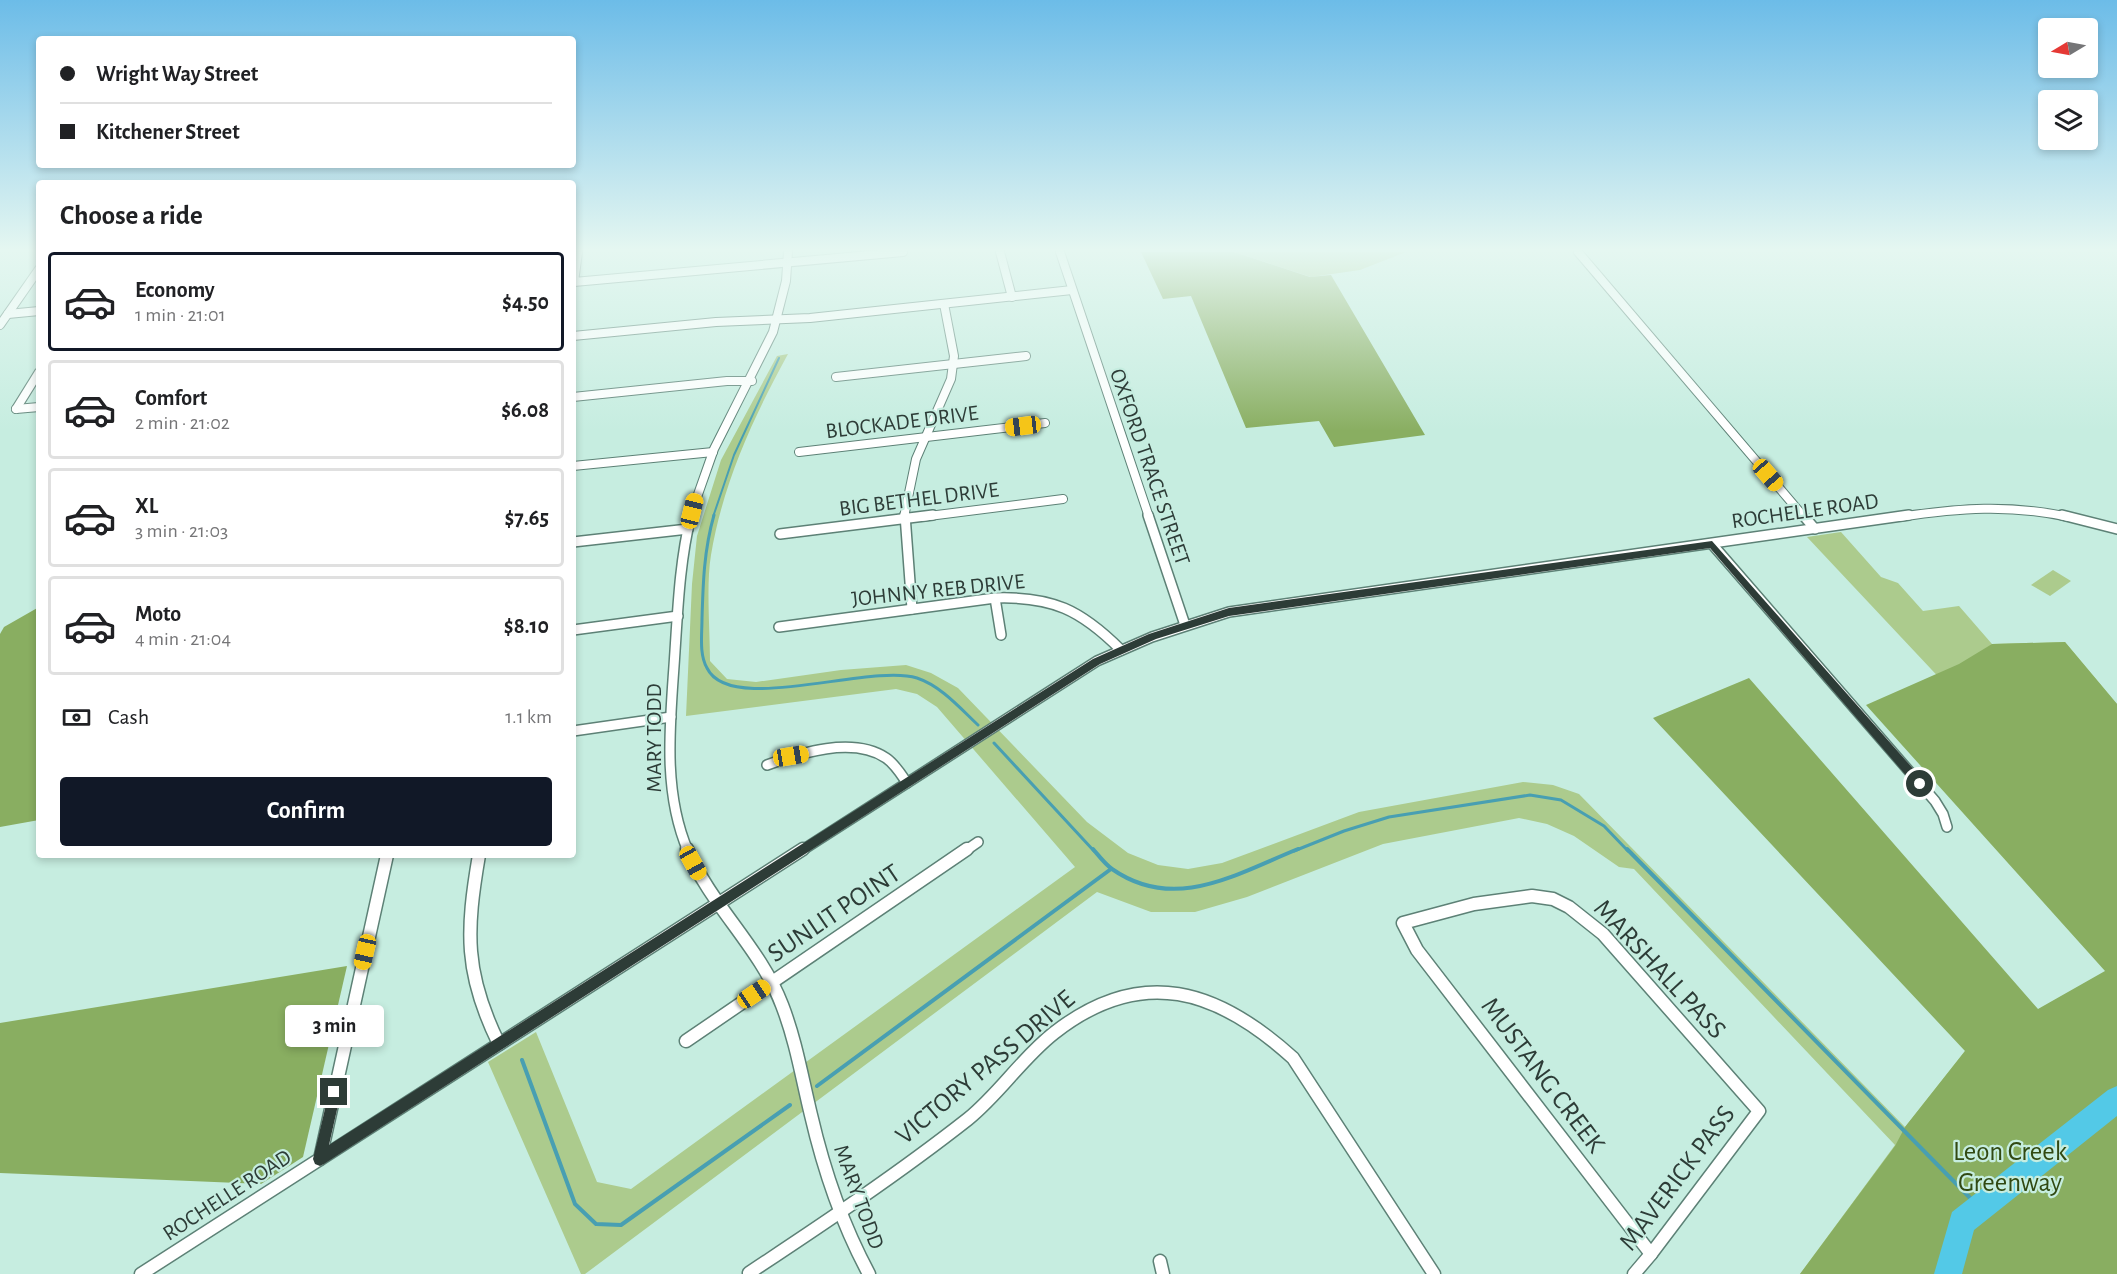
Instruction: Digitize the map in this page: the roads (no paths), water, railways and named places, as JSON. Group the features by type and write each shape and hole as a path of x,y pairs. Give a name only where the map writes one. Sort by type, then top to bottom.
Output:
{"street":[{"path":"0,325 10,311"},
{"path":"8,314 34,311"},
{"name":"MARY TODD","path":"780,311 752,381 713,452 696,496 687,529 678,616 669,773 674,810 693,863 772,982 790,1029 815,1133 841,1213 856,1252 868,1274"},
{"path":"576,336 716,322 810,318 868,311"},
{"path":"912,609 904,518 909,483 924,438 951,379 953,351 946,311"},
{"name":"OXFORD TRACE STREET","path":"1079,311 1185,625"},
{"path":"1630,311 1815,529"},
{"path":"836,377 1026,356"},
{"path":"36,377 16,409 36,406"},
{"path":"576,397 727,381 752,381"},
{"name":"BLOCKADE DRIVE","path":"799,452 1045,423"},
{"path":"576,466 713,452"},
{"name":"BIG BETHEL DRIVE","path":"780,534 1063,499"},
{"name":"ROCHELLE ROAD","path":"141,1274 1097,662 1185,625 1229,612 1959,508 2002,507 2058,514 2117,530"},
{"path":"576,542 687,529"},
{"path":"1712,544 1935,801 1943,814 1947,827"},
{"name":"JOHNNY REB DRIVE","path":"779,627 995,598 1029,597 1059,604 1085,616 1121,650"},
{"path":"995,598 1001,635"},
{"path":"576,630 678,616"},
{"path":"576,730 671,717"},
{"path":"766,765 791,756 859,748 880,755 890,762 907,783"},
{"name":"SUNLIT POINT","path":"686,1041 978,842"},
{"path":"320,1159 386,858"},
{"path":"478,858 470,906 469,960 482,1013 499,1044"},
{"name":"MARSHALL PASS","path":"1403,923 1437,912 1519,897 1543,896 1561,902 1578,912 1603,934 1759,1111"},
{"name":"MUSTANG CREEK","path":"1403,923 1424,959 1650,1254"},
{"name":"VICTORY PASS DRIVE","path":"749,1273 841,1213 983,1107 1019,1072 1035,1051 1076,1016 1115,997 1139,993 1175,992 1209,1001 1254,1022 1293,1058 1434,1274"},
{"name":"MAVERICK PASS","path":"1634,1274 1759,1111"}],"waterway":[{"path":"713,517 734,455 779,358"},
{"path":"714,515 705,567 702,644 704,663 721,682 743,688 771,688 895,675 917,678 942,692 978,725"},
{"path":"994,743 1094,851"},
{"path":"1294,851 1344,831 1389,817 1530,795 1561,800 1604,826 1628,851"},
{"path":"1093,849 1112,869 1136,882 1159,888 1182,889 1229,878 1298,849"},
{"path":"1627,849 1980,1208"},
{"path":"817,1086 1111,869"},
{"path":"522,1060 575,1204 596,1224 621,1225 790,1105"},
{"path":"1948,1274 1962,1222 2117,1099"}],"park label":[{"name":"Leon Creek Greenway","path":"2010,1166"}]}
